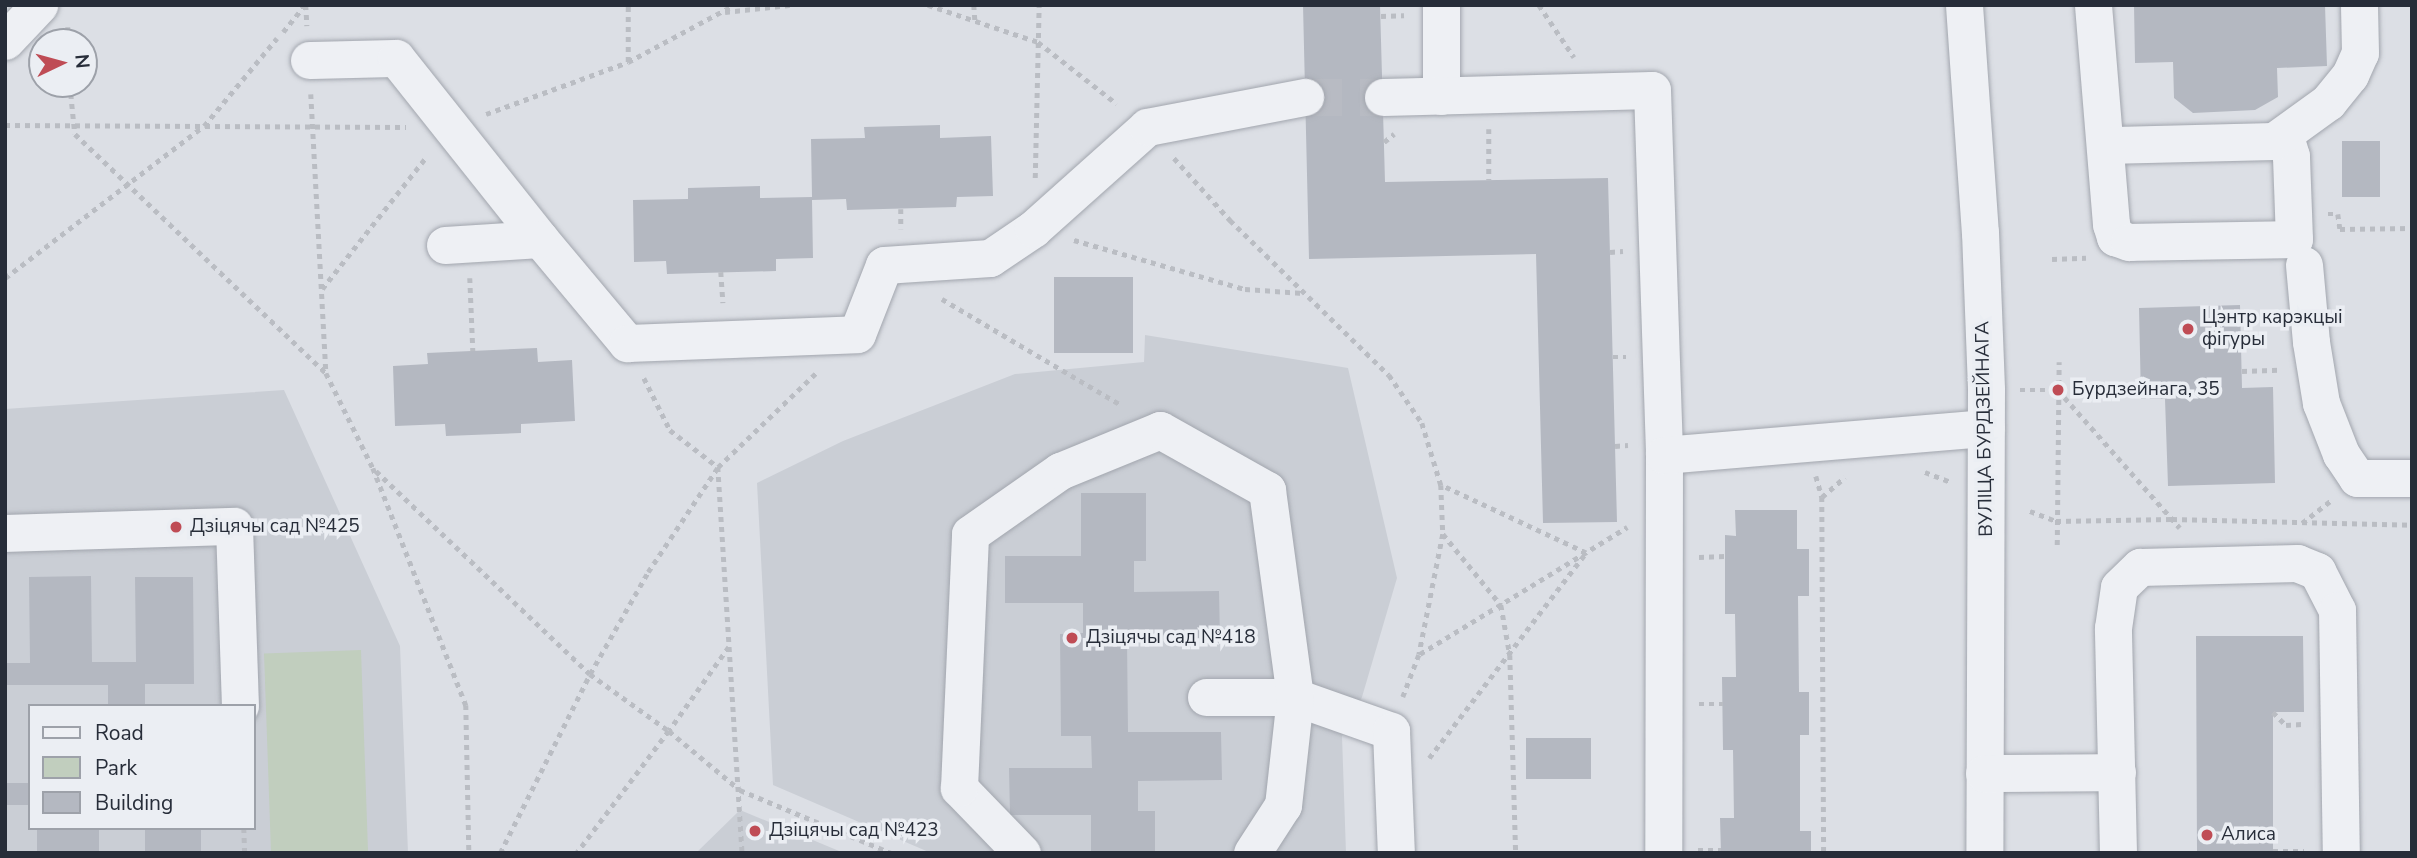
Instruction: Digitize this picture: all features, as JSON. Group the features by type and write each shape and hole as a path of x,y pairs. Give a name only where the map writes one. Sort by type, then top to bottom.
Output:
{"street":[{"path":"5,41 39,5"},
{"path":"1441,5 1441,96"},
{"name":"ВУЛІЦА БУРДЗЕЙНАГА","path":"1964,5 1980,232 1986,428 1984,853"},
{"path":"2093,5 2105,145 2115,236 2129,242 2294,239 2291,156 2287,143 2274,141 2105,145"},
{"path":"2274,141 2328,103 2350,75 2360,53 2359,5"},
{"path":"309,60 396,58 449,127 627,343 857,334 884,265 990,258 1034,229 1147,127 1305,97"},
{"path":"1383,97 1652,90 1664,455 1662,853"},
{"path":"457,244 540,239"},
{"path":"2304,265 2311,342 2321,403 2341,454 2357,478 2412,478"},
{"path":"1664,455 1986,428"},
{"path":"1022,853 959,788 970,534 1060,471 1160,430 1267,490 1295,697 1283,805 1252,853"},
{"path":"5,533 234,526 240,704"},
{"path":"2118,853 2113,628 2119,587 2140,567 2211,563 2297,563 2318,571 2337,610 2341,853"},
{"path":"1206,697 1295,697 1391,731 1396,853"},
{"path":"1984,773 2117,772"}],"path":[{"path":"305,5 326,373"},
{"path":"5,278 204,126 305,5"},
{"path":"628,5 628,62"},
{"path":"5,125 449,127 628,62 734,5"},
{"path":"720,12 790,5"},
{"path":"928,5 1038,42 1147,127 1230,220 1389,375 1422,423 1441,485 1443,534 1419,654 1391,731"},
{"path":"974,5 975,20"},
{"path":"1039,5 1034,229 1245,289 1304,293"},
{"path":"1539,5 1597,91"},
{"path":"1488,95 1489,180"},
{"path":"71,98 75,134 326,373 373,468 466,705 469,853"},
{"path":"321,290 449,127"},
{"path":"2338,214 2340,229 2412,228"},
{"path":"457,244 473,351"},
{"path":"931,292 1160,430"},
{"path":"627,343 670,430 718,467 742,853"},
{"path":"2057,545 2059,362"},
{"path":"500,853 590,674 648,572 718,467 817,372"},
{"path":"2058,390 2211,563"},
{"path":"1806,443 1822,497 1824,853"},
{"path":"373,468 590,674 669,731 740,790 891,853"},
{"path":"1441,485 1586,552"},
{"path":"1419,654 1664,505"},
{"path":"2030,511 2056,521 2172,519 2412,525"},
{"path":"1443,534 1501,605 1510,655 1516,853"},
{"path":"1394,803 1510,655 1586,552"},
{"path":"577,853 729,647"},
{"path":"244,830 245,853"}],"shaded area":[{"name":"Дзіцячы сад №418","path":"1145,335 1348,368 1397,578 1362,697 1342,736 1346,853 931,853 773,785 757,483 843,441 1015,374 1144,362"},
{"name":"Дзіцячы сад №425","path":"284,390 400,646 408,853 5,853 5,409"},
{"name":"Дзіцячы сад №423","path":"740,810 844,853 696,853"}],"green space":[{"path":"361,650 368,853 271,853 264,653"}],"building":[{"path":"1303,5 1380,5 1385,182 1608,178 1617,522 1543,523 1536,254 1309,259"},
{"path":"2134,5 2325,5 2327,66 2277,68 2278,97 2255,110 2193,113 2174,98 2173,62 2135,63"},
{"path":"940,125 940,138 991,136 993,196 957,197 956,207 847,210 846,199 812,200 813,258 776,259 776,271 667,274 666,261 634,262 633,200 688,199 688,188 760,186 760,198 812,197 811,139 865,138 864,127"},
{"path":"2342,141 2380,141 2380,197 2342,197"},
{"path":"1054,277 1133,277 1133,353 1054,353"},
{"path":"2240,305 2242,388 2273,387 2275,483 2168,486 2165,399 2141,399 2139,308"},
{"path":"537,348 538,362 572,360 575,421 521,424 521,433 446,436 445,424 395,426 393,366 428,364 427,353"},
{"path":"1081,493 1146,493 1146,561 1134,561 1134,592 1219,591 1220,639 1127,640 1128,732 1221,732 1222,780 1138,781 1138,811 1155,811 1155,853 1091,853 1091,815 1010,815 1009,768 1092,768 1091,736 1061,736 1060,634 1083,633 1083,603 1005,603 1005,556 1081,556"},
{"path":"1735,510 1797,510 1797,549 1809,549 1809,596 1798,596 1799,692 1809,692 1809,735 1800,735 1800,831 1811,831 1811,853 1721,853 1720,818 1734,818 1733,750 1723,750 1722,677 1736,677 1735,614 1725,614 1725,535 1736,536"},
{"path":"91,576 92,662 136,662 135,577 193,577 194,684 145,684 145,704 108,704 108,685 5,685 5,663 30,663 29,577"},
{"path":"2196,636 2303,636 2304,712 2273,712 2273,853 2197,853"},
{"path":"1526,738 1591,738 1591,779 1526,779"},
{"path":"5,783 28,783 28,805 5,805"},
{"path":"37,830 99,830 99,853 37,853"},
{"path":"145,830 201,830 201,853 145,853"}],"tunnel":[{"path":"1305,97 1383,97"}],"place":[{"name":"Цэнтр карэкцыі фігуры","path":"2188,329"},
{"name":"Бурдзейнага, 35","path":"2058,390"},
{"name":"Дзіцячы сад №425","path":"176,527"},
{"name":"Дзіцячы сад №418","path":"1072,638"},
{"name":"Дзіцячы сад №423","path":"755,831"},
{"name":"Алиса","path":"2207,835"}]}
